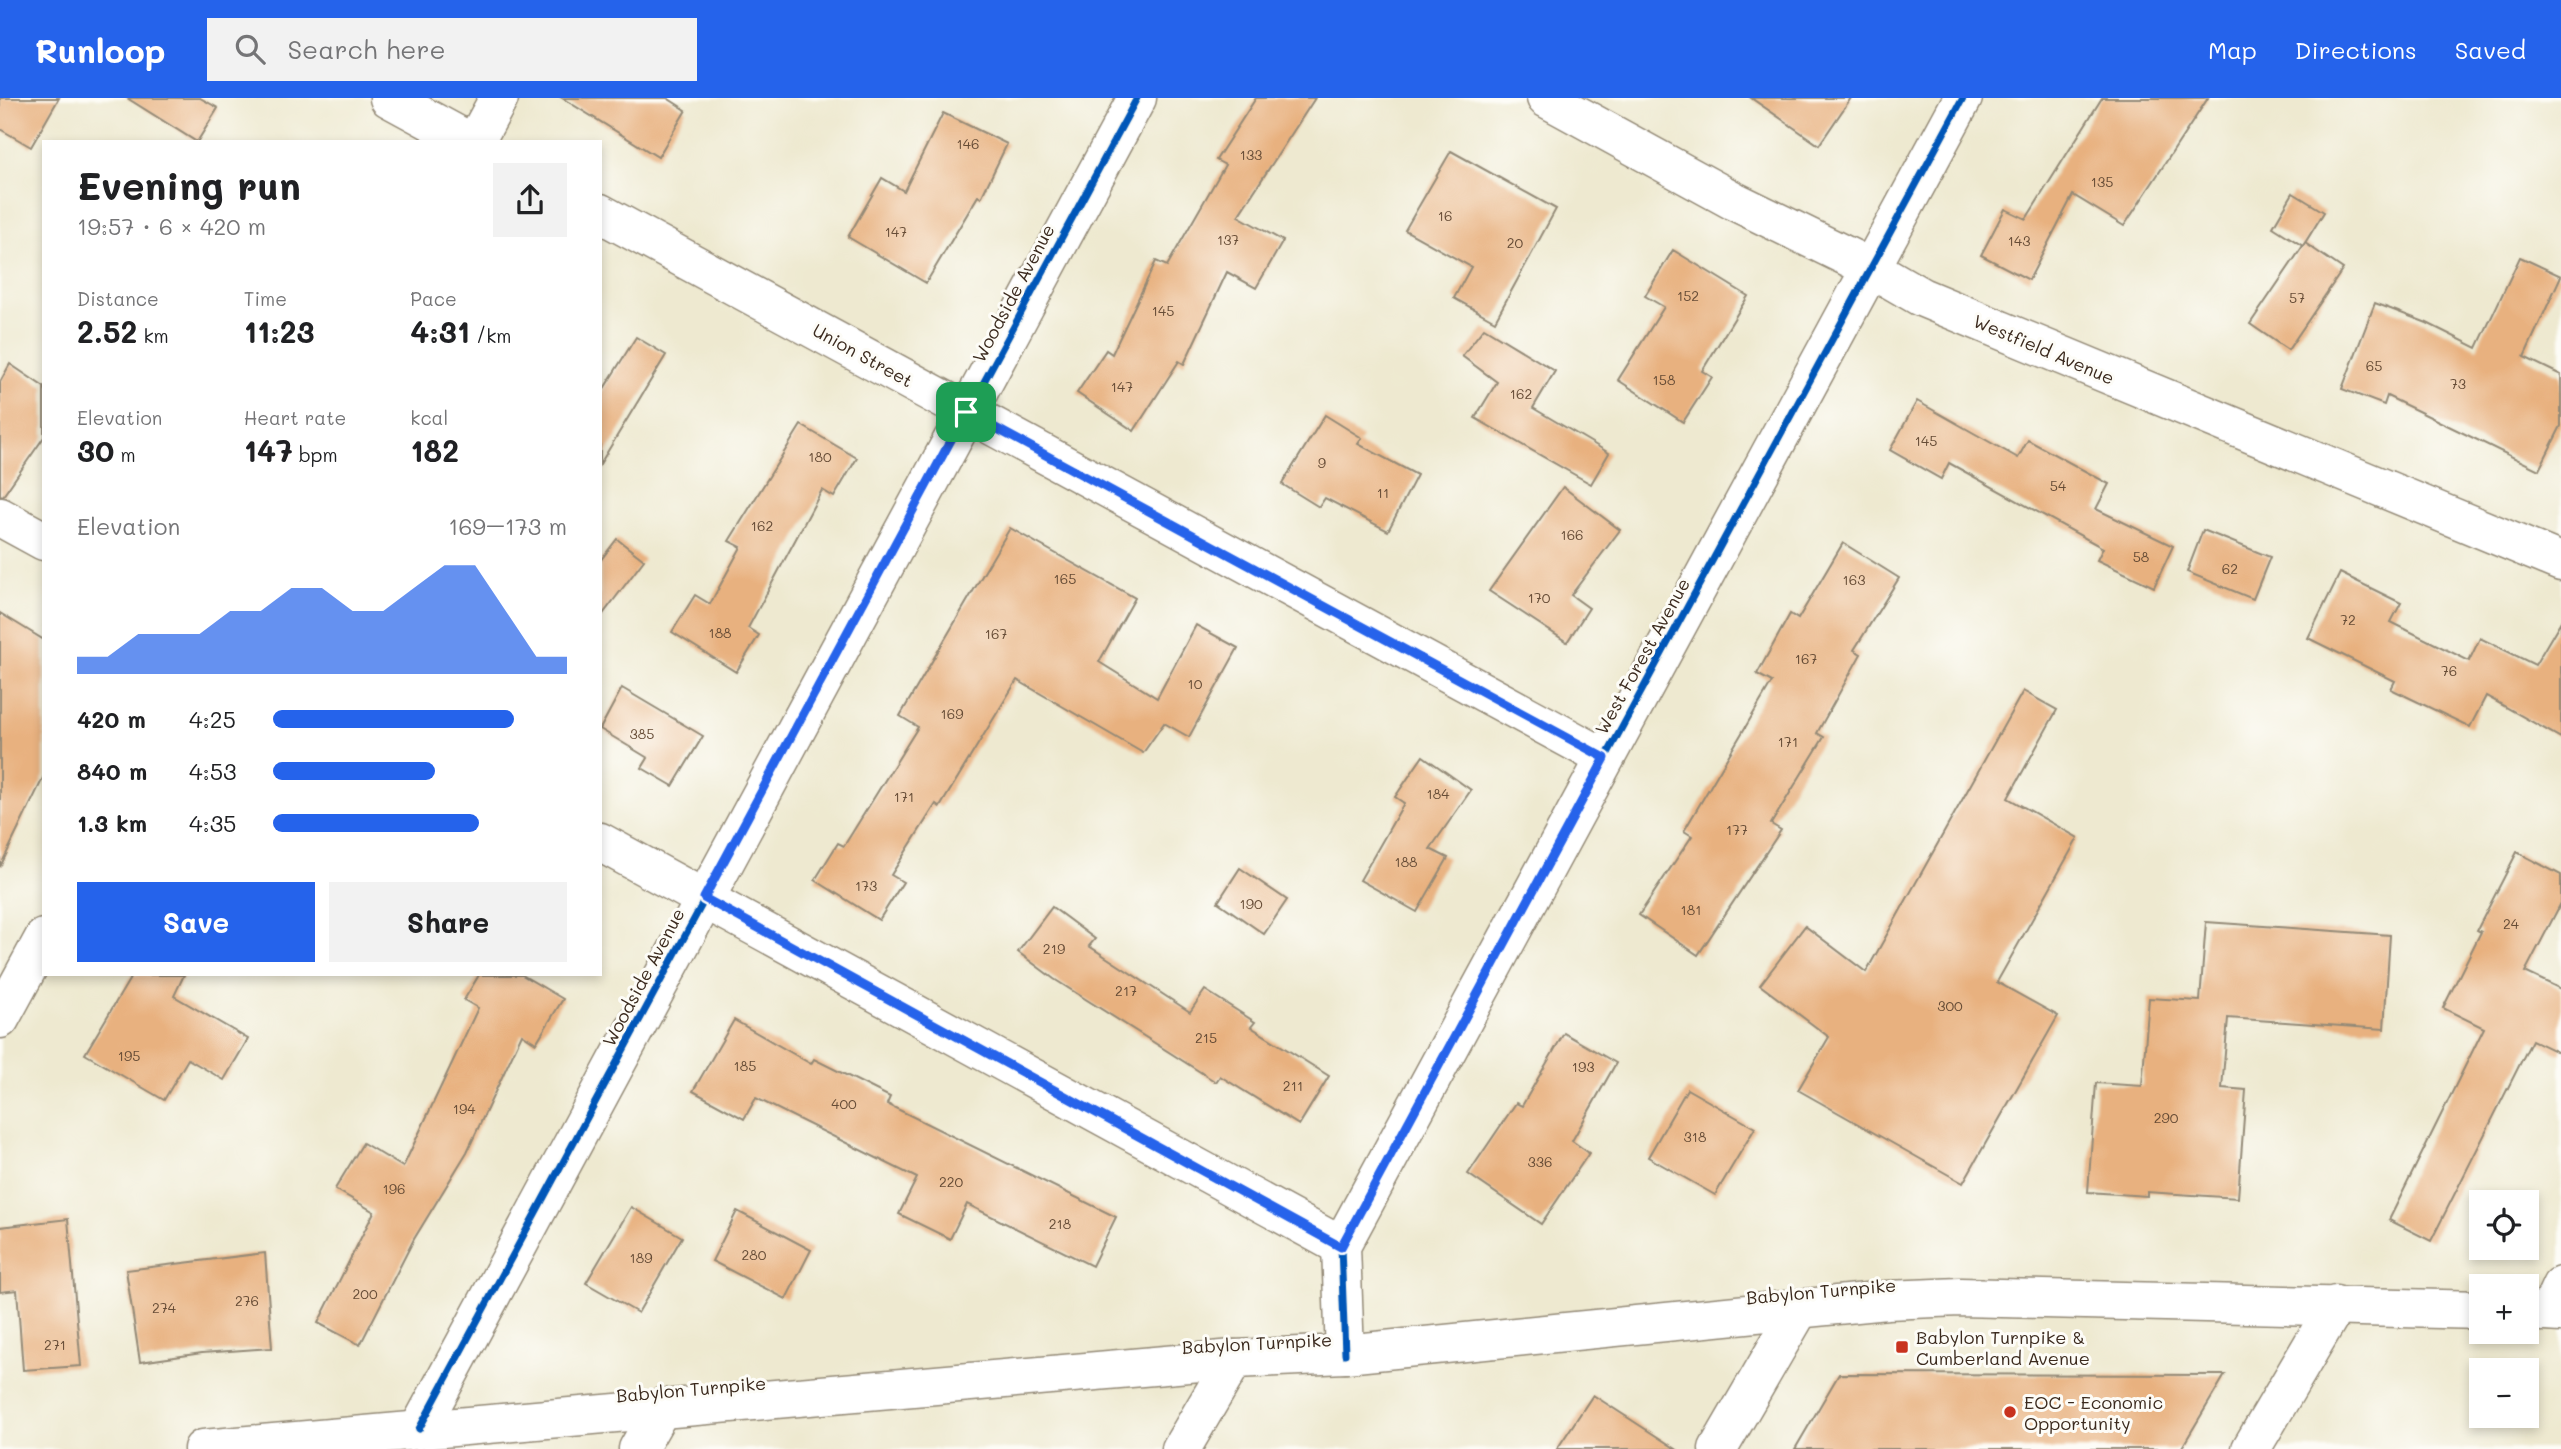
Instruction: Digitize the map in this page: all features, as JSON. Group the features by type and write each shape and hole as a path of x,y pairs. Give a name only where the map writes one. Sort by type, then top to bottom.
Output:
{"street":[{"path":"389,98 466,140"},
{"path":"476,140 499,98"},
{"name":"Woodside Avenue","path":"419,1429 1137,98"},
{"name":"Westfield Avenue","path":"1546,98 1734,201 1871,268 1921,297 2019,340 2561,562"},
{"name":"West Forest Avenue","path":"1341,1247 1963,98"},
{"name":"Union Street","path":"602,214 1605,758"},
{"path":"0,517 42,540"},
{"path":"602,843 1341,1247 1345,1354"},
{"path":"0,1019 42,942"},
{"name":"Babylon Turnpike","path":"203,1449 1234,1359 1345,1354 1800,1308 1954,1297 2469,1310"},
{"path":"2251,1449 2336,1305"},
{"path":"1718,1449 1800,1308"},
{"path":"1181,1449 1234,1359"},
{"path":"638,1449 662,1407"}],"building":[{"path":"0,98 59,98 31,147 0,129"},
{"path":"127,98 200,98 218,108 198,140 194,140"},
{"path":"562,98 667,98 686,110 658,157"},
{"path":"1256,98 1315,98 1238,216 1283,241 1256,288 1227,272 1184,364 1179,361 1134,431 1077,393 1106,350 1112,354 1156,261 1167,266 1225,165 1216,160"},
{"path":"1751,98 1851,98 1819,145"},
{"path":"2102,98 2208,98 2124,226 2073,195 2029,280 1981,255 2005,209 2026,219"},
{"path":"943,113 1007,144 981,198 978,196 926,283 848,237 882,178 904,191"},
{"path":"1451,151 1556,209 1495,321 1454,298 1471,267 1405,230"},
{"path":"2293,193 2324,212 2303,246 2273,227"},
{"path":"2305,243 2343,269 2288,350 2250,324"},
{"path":"1673,250 1748,296 1702,371 1712,377 1683,422 1618,380 1664,307 1645,296"},
{"path":"2520,257 2561,276 2524,357 2561,375 2561,426 2539,470 2387,396 2384,405 2342,389 2375,303 2427,323 2477,348"},
{"path":"1484,328 1555,371 1533,408 1609,453 1591,484 1475,418 1497,382 1462,356"},
{"path":"636,337 666,355 602,461 602,392"},
{"path":"10,364 42,386 42,440 3,496 0,495 0,382"},
{"path":"1917,401 2018,458 2028,440 2109,484 2096,509 2173,546 2154,587 2097,560 2103,548 1949,463 1941,479 1890,450"},
{"path":"1325,415 1362,438 1358,444 1417,475 1388,531 1325,498 1319,507 1282,484"},
{"path":"801,425 857,458 834,497 822,490 748,628 759,635 736,672 672,632 695,595 710,604 741,547 729,541"},
{"path":"1563,487 1620,530 1571,595 1589,608 1567,642 1489,591"},
{"path":"1010,528 1135,598 1099,662 1157,698 1196,625 1238,648 1189,737 1164,723 1143,753 1017,680 940,807 936,804 891,875 903,882 879,920 815,880 838,843 844,846 918,727 900,716"},
{"path":"2203,530 2270,557 2253,599 2187,572"},
{"path":"617,539 644,560 602,615 602,558"},
{"path":"1843,543 1899,578 1854,650 1861,654 1817,733 1824,737 1771,824 1781,830 1698,955 1639,915 1692,836 1684,831 1772,682 1757,674 1790,614 1798,619"},
{"path":"2340,573 2401,603 2391,622 2469,661 2480,638 2535,665 2561,621 2561,738 2486,696 2470,727 2391,689 2395,681 2308,638"},
{"path":"0,613 42,639 42,780 0,867"},
{"path":"622,688 703,736 673,786 642,768 648,758 602,730 602,725"},
{"path":"2023,691 2057,710 2008,798 2078,838 1997,982 2058,1016 1963,1183 1798,1090 1829,1037 1760,985 1805,926 1866,972"},
{"path":"1423,756 1471,790 1430,849 1448,858 1417,912 1360,880 1404,803 1395,797"},
{"path":"2517,852 2561,875 2561,903 2525,972 2561,989 2561,1054 2532,1040 2431,1241 2389,1220 2484,1028 2443,1008 2481,932 2477,930"},
{"path":"1240,868 1287,900 1264,934 1218,902"},
{"path":"1052,907 1095,939 1089,946 1190,1012 1205,990 1255,1022 1251,1027 1329,1076 1299,1125 1220,1076 1216,1082 1054,979 1018,952"},
{"path":"2206,922 2390,935 2384,1029 2228,1018 2222,1088 2246,1090 2238,1198 2147,1192 2147,1196 2088,1192 2096,1083 2142,1086 2149,998 2200,1001"},
{"path":"131,976 184,976 174,996 248,1039 224,1080 188,1059 164,1100 85,1054"},
{"path":"478,976 524,976 563,999 536,1043 522,1034 467,1152 414,1239 360,1345 318,1323 374,1212 335,1189 363,1143 403,1167 478,1008 464,1000"},
{"path":"734,1020 811,1064 814,1059 890,1097 887,1104 1116,1217 1092,1266 967,1204 950,1239 899,1214 917,1178 756,1098 744,1119 693,1091"},
{"path":"1564,1033 1616,1063 1572,1141 1589,1153 1541,1224 1468,1174 1516,1103 1522,1106"},
{"path":"1687,1089 1755,1128 1715,1195 1648,1157"},
{"path":"631,1207 682,1237 638,1313 586,1283"},
{"path":"737,1211 811,1250 786,1299 712,1261"},
{"path":"68,1219 81,1366 23,1370 17,1290 0,1292 0,1227"},
{"path":"265,1253 272,1348 202,1353 140,1362 126,1270"},
{"name":"EOC - Economic Opportunity","path":"1839,1374 2225,1375 2181,1449 1795,1449"},
{"path":"1593,1395 1676,1449 1557,1449"}],"cycle path":[{"path":"419,1429 1137,98"},
{"path":"1345,1354 1341,1246 1963,98"}],"place":[{"name":"Babylon Turnpike & Cumberland Avenue","path":"1902,1347"},
{"name":"EOC - Economic Opportunity","path":"2010,1412"}],"route":[{"path":"966,412 1605,758 1341,1247 704,898 966,412"}]}
